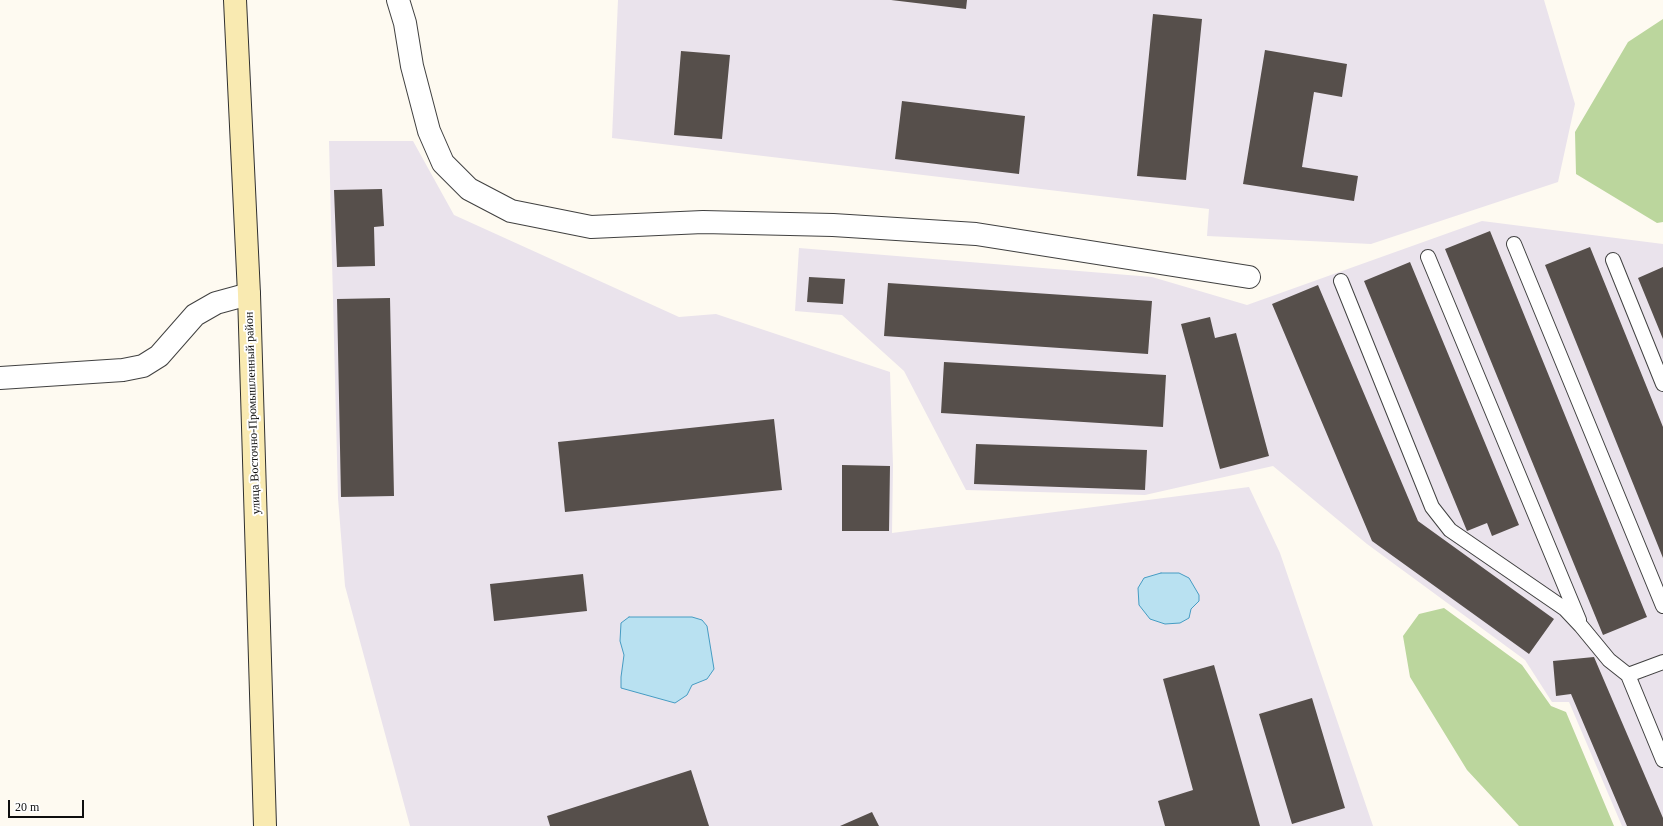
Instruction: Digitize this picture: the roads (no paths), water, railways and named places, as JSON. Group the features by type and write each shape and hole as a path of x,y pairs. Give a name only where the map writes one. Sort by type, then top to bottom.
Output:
{"street":[{"name":"улица Восточно-Промышленный район","path":"235,0 249,294 265,826"},
{"path":"398,0 405,23 412,66 429,131 443,163 469,189 511,211 591,227 710,222 833,225 976,234 1249,276"},
{"path":"0,378 123,370 143,366 159,356 195,314 216,303 249,294"}],"lane":[{"path":"1514,244 1663,606"},
{"path":"1428,257 1581,626"},
{"path":"1613,260 1663,384"},
{"path":"1341,281 1432,506 1450,530 1564,610 1581,626 1609,660 1628,675 1663,760"},
{"path":"1628,675 1663,662"}],"water":[{"path":"1161,573 1179,573 1189,578 1199,595 1199,601 1191,609 1189,618 1180,623 1165,624 1150,619 1139,605 1138,588 1144,578"},
{"path":"629,617 692,617 702,620 707,626 714,669 707,679 692,685 687,695 675,703 621,688 624,655 620,641 621,623"}]}
